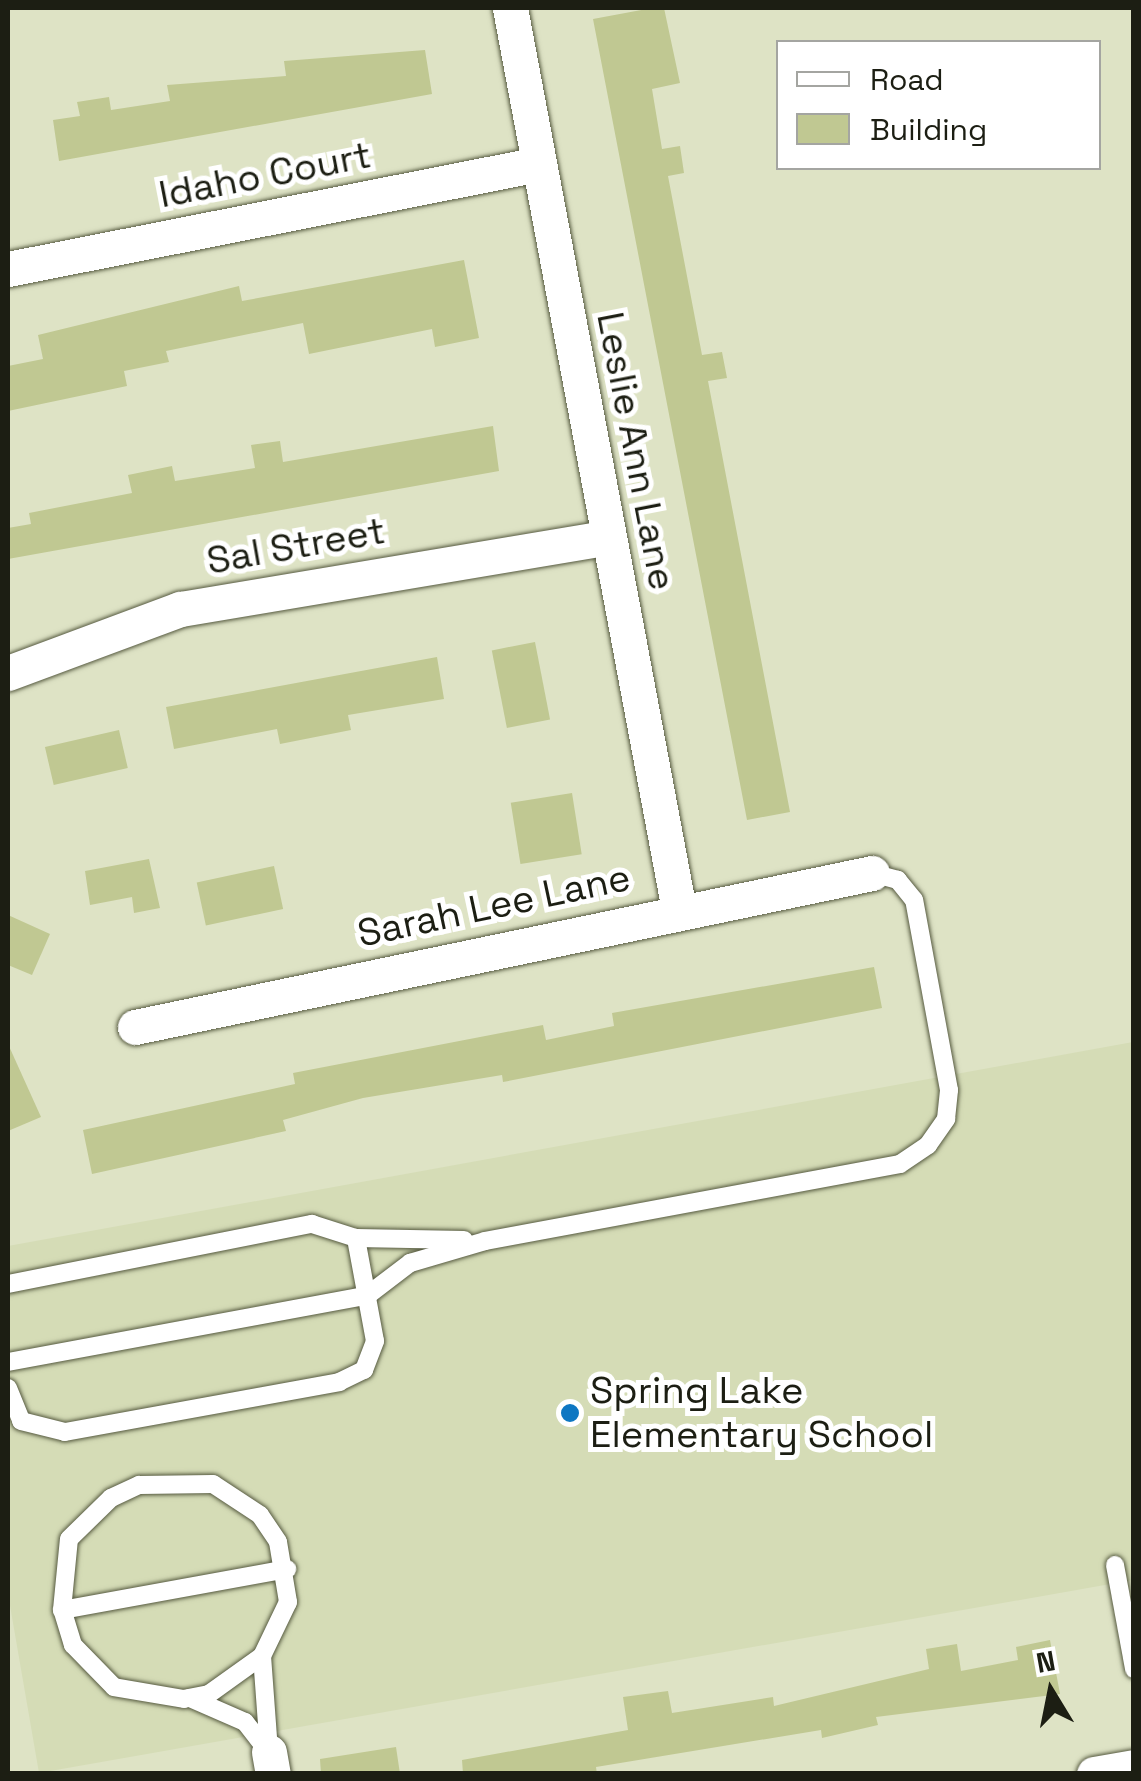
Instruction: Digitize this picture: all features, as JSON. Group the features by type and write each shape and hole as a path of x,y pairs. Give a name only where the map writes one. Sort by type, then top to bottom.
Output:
{"street":[{"name":"Leslie Ann Lane","path":"510,8 678,910"},
{"name":"Idaho Court","path":"8,269 539,164"},
{"name":"Sal Street","path":"8,673 180,609 608,537"},
{"name":"Sarah Lee Lane","path":"136,1027 678,910 872,873"},
{"path":"1094,1774 1134,1766"}],"lane":[{"path":"8,1362 368,1296 410,1263 485,1241 900,1164 928,1145 946,1119 949,1090 914,900 898,880 872,873"},
{"path":"8,1284 312,1224 356,1238 485,1241"},
{"path":"8,1388 21,1421 65,1432 340,1382 364,1370 376,1341 356,1238"},
{"path":"190,1698 209,1694 262,1656 288,1602 287,1570 278,1542 247,1501 213,1484 139,1485 111,1498 69,1539 62,1610 73,1645 114,1687 190,1698 245,1722 271,1762"},
{"path":"1115,1565 1134,1669"},
{"path":"62,1610 287,1570"},
{"path":"262,1656 271,1762"}],"shaded area":[{"name":"Spring Lake Elementary School","path":"1133,1042 1133,1580 39,1773 8,1594 8,1246"}],"building":[{"path":"664,8 680,83 652,89 662,149 680,146 684,173 668,176 702,355 722,352 727,378 708,381 790,812 747,820 593,19"},
{"path":"425,50 432,94 59,161 53,120 80,116 77,102 109,97 111,110 170,101 167,85 286,76 284,61"},
{"path":"464,260 479,338 435,347 432,329 309,354 303,323 166,351 169,362 124,371 127,386 8,411 8,366 43,359 38,335 239,286 242,301"},
{"path":"493,426 499,471 8,559 8,528 31,524 29,513 132,493 128,475 172,466 175,481 255,468 251,445 280,441 283,462"},
{"path":"535,642 550,720 507,728 492,650"},
{"path":"437,657 444,699 348,715 351,730 280,744 277,729 174,749 166,707"},
{"path":"119,730 128,768 54,785 45,747"},
{"path":"572,793 582,854 520,864 511,803"},
{"path":"149,859 160,908 134,913 132,897 90,905 85,871"},
{"path":"274,866 283,909 206,925 197,882"},
{"path":"8,915 50,934 32,975 8,965"},
{"path":"874,967 882,1008 503,1082 502,1075 363,1098 283,1120 286,1131 92,1174 83,1130 295,1084 293,1073 543,1025 546,1040 614,1026 612,1013"},
{"path":"8,1044 41,1117 8,1131"},
{"path":"1050,1640 1060,1694 876,1717 878,1725 822,1738 821,1730 596,1767 597,1774 463,1774 462,1760 628,1730 623,1697 668,1691 672,1713 773,1697 774,1706 929,1669 926,1649 957,1644 961,1671 1018,1660 1016,1647"},
{"path":"396,1747 400,1774 321,1774 320,1759"}],"place":[{"name":"Spring Lake Elementary School","path":"570,1413"}]}
